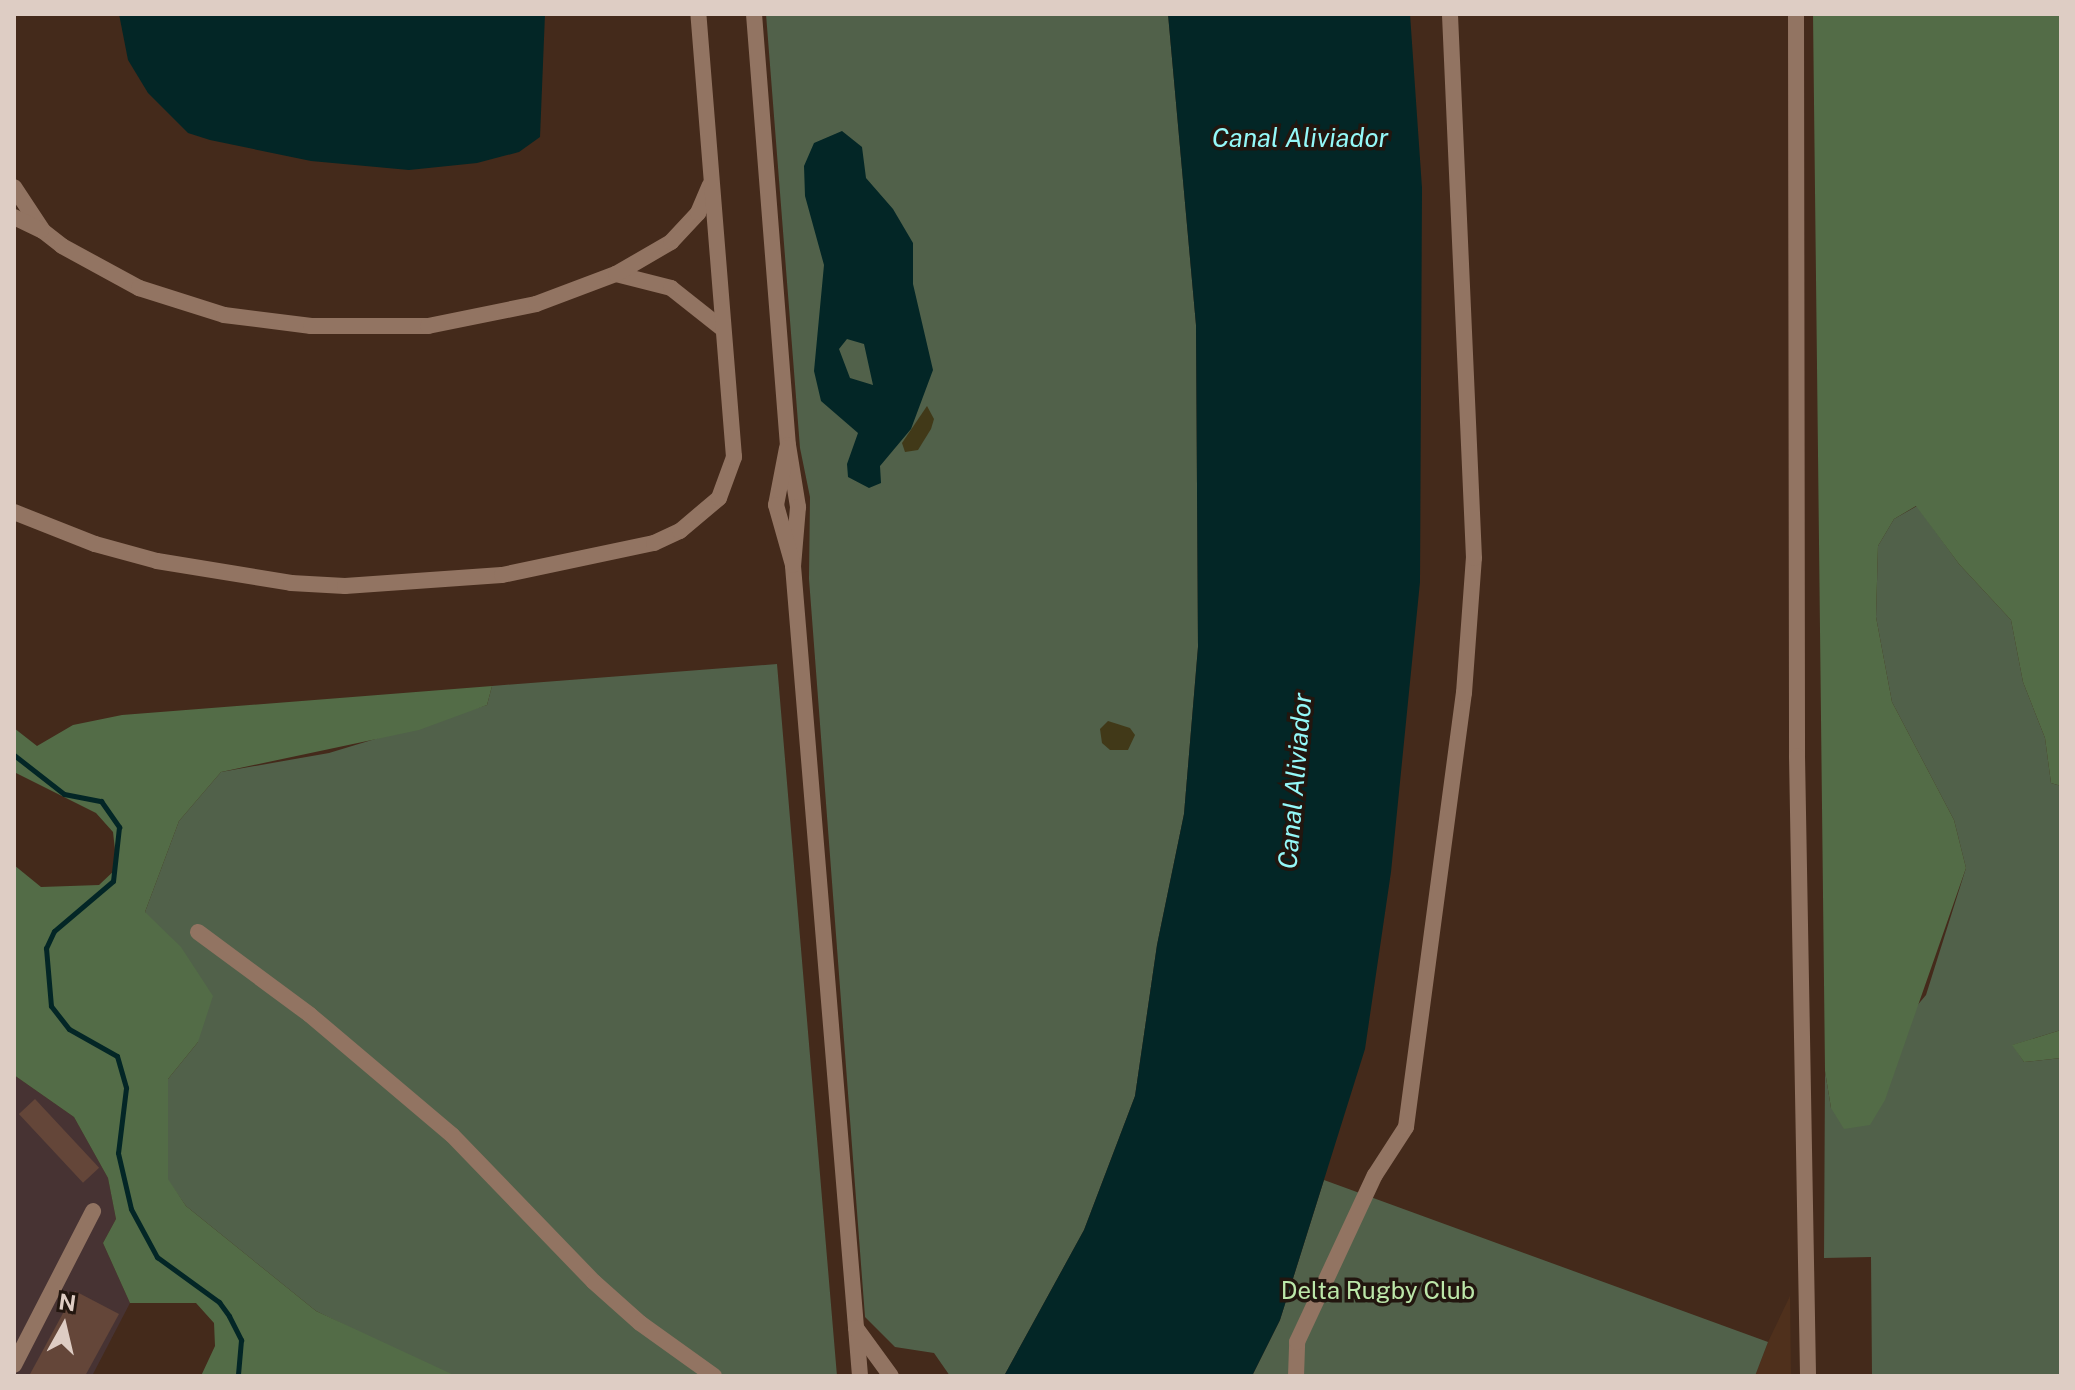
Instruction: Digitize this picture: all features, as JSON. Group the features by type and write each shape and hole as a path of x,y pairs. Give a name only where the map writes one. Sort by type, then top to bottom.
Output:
{"street":[{"path":"14,512 95,544 157,561 318,585 452,582 654,543 701,515 730,479 733,428 698,14"},
{"path":"754,14 788,445 798,507 793,566 860,1376"},
{"path":"1296,1376 1302,1330 1375,1175 1406,1127 1464,693 1474,558 1450,14"},
{"path":"1796,14 1797,756 1808,1376"},
{"path":"14,217 43,231 89,263 185,305 257,322 311,326 428,326 478,319 616,274 653,256 688,226 711,178"},
{"path":"14,187 43,231"},
{"path":"616,274 671,288 723,329"},
{"path":"198,932 310,1015 431,1117 617,1303 714,1376"},
{"path":"14,1365 93,1211"},
{"path":"856,1328 891,1376"}],"shaded area":[{"path":"14,1075 74,1117 108,1178 116,1219 103,1243 130,1303 92,1376 14,1376"},
{"path":"1790,1296 1791,1376 1755,1376 1768,1342"}],"green space":[{"path":"766,14 1168,14 1196,325 1198,647 1184,814 1157,945 1135,1096 1084,1230 1004,1376 950,1376 934,1353 895,1347 865,1317 809,579 810,497 800,448"},
{"path":"1813,14 2061,14 2061,786 2051,783 2045,738 2023,682 2011,620 1959,564 1916,506 1894,519 1878,546 1876,617 1892,702 1954,820 1966,868 1885,1100 1870,1125 1844,1129 1831,1108 1825,1071"},
{"path":"1917,506 1959,564 2011,620 2023,682 2045,738 2051,783 2061,786 2061,1030 2013,1045 2024,1062 2061,1058 2061,1376 1872,1376 1871,1257 1824,1258 1825,1071 1831,1108 1926,995 1966,868 1954,820 1892,702 1876,617 1878,546 1894,519"},
{"path":"777,664 837,1376 445,1374 316,1311 186,1206 167,1179 164,1117 168,1079 198,1042 145,912 179,821 221,772 329,753 487,705 492,686"},
{"path":"492,686 487,705 419,730 221,772 179,821 145,912 181,947 213,996 198,1042 168,1079 168,1179 186,1206 316,1311 456,1376 201,1376 215,1346 214,1323 196,1303 130,1303 103,1243 116,1219 108,1178 74,1117 14,1075 14,865 41,887 99,885 117,868 113,832 96,813 14,772 14,728 37,746 73,725 122,715"},
{"path":"2061,1030 2061,1058 2024,1062 2012,1045"},
{"name":"Delta Rugby Club","path":"1324,1180 1768,1342 1755,1376 1252,1376 1280,1320"}],"sand":[{"path":"927,406 934,419 931,429 918,450 905,452 902,443"},
{"path":"1108,721 1130,728 1135,735 1128,750 1110,750 1102,743 1100,729"}],"water":[{"path":"119,14 545,14 540,137 519,152 477,163 409,170 311,161 210,140 188,133 148,93 128,60"},
{"name":"Canal Aliviador","path":"1168,14 1410,14 1422,188 1420,582 1391,872 1365,1049 1280,1320 1252,1376 1004,1376 1084,1230 1135,1096 1157,945 1184,814 1198,647 1196,325"},
{"path":"842,131 862,147 866,178 893,209 913,243 913,284 933,370 911,429 880,466 881,483 869,488 848,477 847,464 858,433 821,401 814,371 824,265 805,196 804,166 814,143","holes":["847,339 864,344 873,385 850,378 839,349"]}],"building":[{"path":"35,1099 99,1168 83,1183 19,1114"},
{"path":"75,1291 119,1314 85,1376 29,1376"}],"waterway":[{"path":"14,755 64,794 101,801 119,827 113,881 54,931 46,948 51,1006 69,1029 117,1056 126,1088 118,1153 131,1209 157,1257 219,1302 229,1316 241,1340 238,1376"}]}
